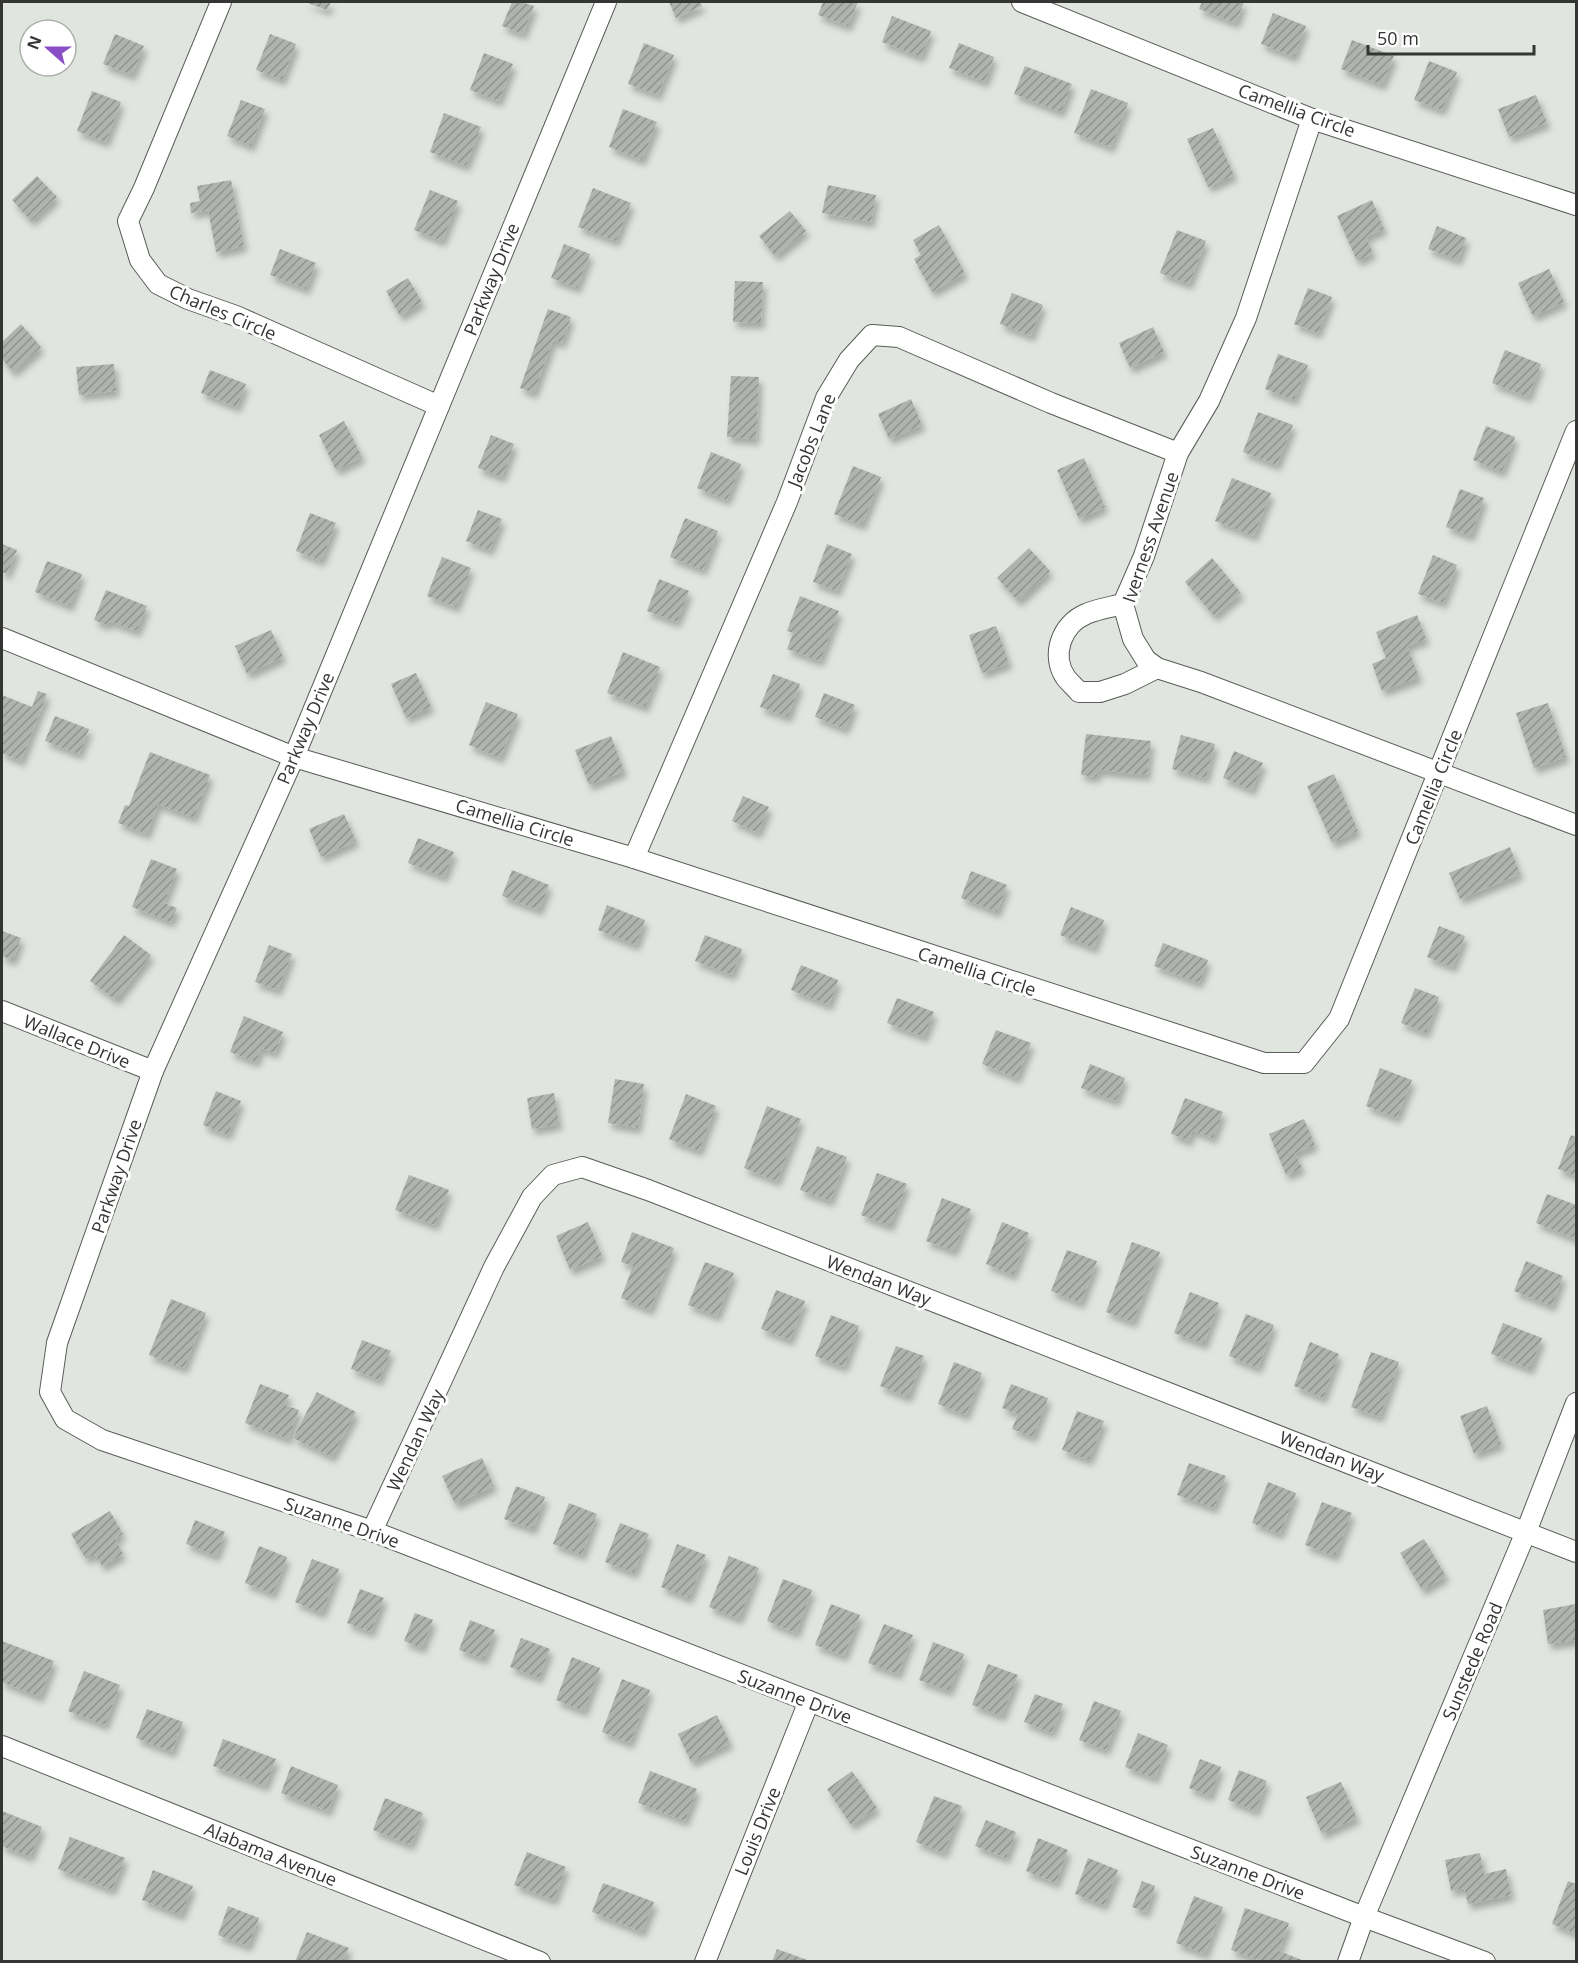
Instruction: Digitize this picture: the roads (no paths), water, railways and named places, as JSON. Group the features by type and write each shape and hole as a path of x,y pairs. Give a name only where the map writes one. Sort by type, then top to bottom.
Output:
{"street":[{"name":"Charles Circle","path":"221,2 144,188 128,221 140,260 158,284 188,299 247,320 439,406"},
{"name":"Parkway Drive","path":"102,1440 65,1419 50,1392 57,1343 153,1071 294,757 606,2"},
{"name":"Camellia Circle","path":"1022,2 1312,118 1576,205"},
{"name":"Iverness Avenue","path":"1157,668 1146,660 1133,639 1123,604 1144,556 1179,453 1209,401 1246,318 1312,118"},
{"name":"Jacobs Lane","path":"634,858 787,502 826,398 849,360 872,335 899,337 1051,403 1179,453"},
{"name":"Camellia Circle","path":"2,638 294,757 634,858 1264,1063 1304,1063 1339,1019 1576,431"},
{"path":"1123,604 1084,615 1067,627 1059,643 1059,663 1065,677 1079,692 1100,692 1125,684 1157,668 1201,682 1576,825"},
{"name":"Wallace Drive","path":"2,1011 153,1071"},
{"name":"Wendan Way","path":"372,1531 494,1267 532,1197 553,1175 582,1167 648,1190 1576,1552"},
{"name":"Sunstede Road","path":"1348,1962 1364,1917 1526,1532 1576,1403"},
{"name":"Suzanne Drive","path":"102,1440 372,1531 1485,1962"},
{"name":"Louis Drive","path":"705,1962 809,1701"},
{"name":"Alabama Avenue","path":"2,1746 540,1962"}]}
